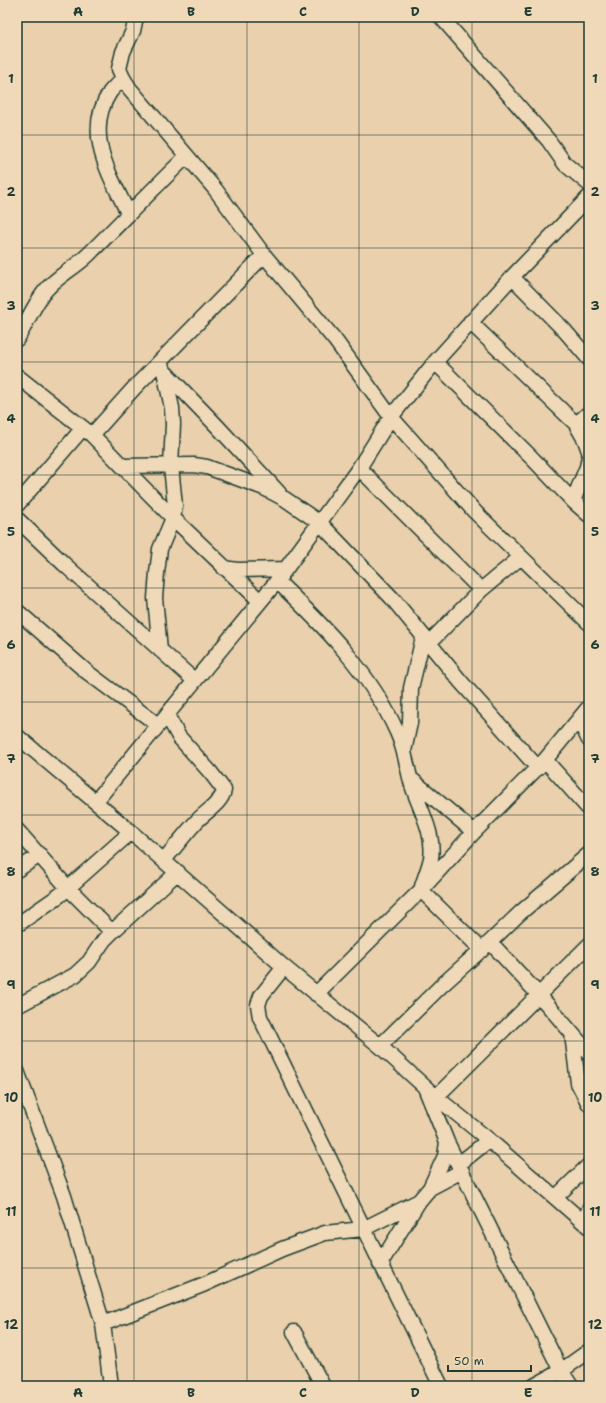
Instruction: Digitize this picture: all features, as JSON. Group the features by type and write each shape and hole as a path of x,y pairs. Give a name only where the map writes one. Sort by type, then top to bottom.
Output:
{"street":[{"path":"136,17 133,31 123,52 119,69 123,78 215,189 264,255 335,340 391,417 475,512 589,623"},
{"path":"441,17 550,141 565,164 589,184"},
{"path":"123,78 111,90 106,100 100,116 98,131 101,152 107,169 128,213"},
{"path":"17,339 37,301 54,281 71,270 88,255 128,213 187,156"},
{"path":"96,801 277,581 359,468 391,417 435,362 512,277 589,197"},
{"path":"17,505 87,431 162,366 264,255"},
{"path":"512,277 565,331 589,359"},
{"path":"470,322 576,424 589,451"},
{"path":"435,362 573,501 589,515"},
{"path":"160,650 156,598 157,573 160,549 173,518 174,506 171,466 174,424 172,408 162,366"},
{"path":"162,366 285,499"},
{"path":"17,376 87,431 173,518 260,601"},
{"path":"576,424 589,413"},
{"path":"573,501 587,467 589,457"},
{"path":"122,466 194,465 207,467 264,488 285,499 320,523 392,598 426,641 542,764 589,809"},
{"path":"359,468 481,590"},
{"path":"17,519 64,564 195,681"},
{"path":"404,752 410,723 411,688 426,641 481,590 521,557"},
{"path":"224,568 237,570 286,569"},
{"path":"277,581 320,622 344,649 369,682 398,733 410,778 424,813 431,842 431,857 421,890"},
{"path":"17,611 86,672 163,720 211,773 224,790 219,800 198,820 164,860"},
{"path":"316,994 421,890 474,832 542,764 589,707"},
{"path":"579,720 589,740"},
{"path":"17,736 96,801 316,994 380,1046 436,1097 489,1140 587,1225"},
{"path":"410,778 474,832"},
{"path":"17,830 68,888 112,932"},
{"path":"17,925 68,888 131,832"},
{"path":"380,1046 441,986 520,913 589,854"},
{"path":"17,870 40,855"},
{"path":"17,1006 75,975 89,962 104,940 112,932 178,872"},
{"path":"421,890 486,946 539,995 589,1053"},
{"path":"436,1097 589,946"},
{"path":"284,966 261,996 258,1006 260,1017 441,1386"},
{"path":"572,1034 578,1083 589,1104"},
{"path":"17,1071 64,1196 103,1324 111,1386"},
{"path":"425,1087 460,1168 561,1371 571,1386"},
{"path":"380,1264 419,1201 430,1188 460,1168 489,1140"},
{"path":"430,1188 444,1156 448,1142"},
{"path":"556,1197 589,1165"},
{"path":"103,1324 205,1284 282,1249 325,1233 363,1228 419,1201"},
{"path":"587,1225 589,1209"},
{"path":"294,1332 323,1386"},
{"path":"534,1386 561,1371 589,1351"}]}
